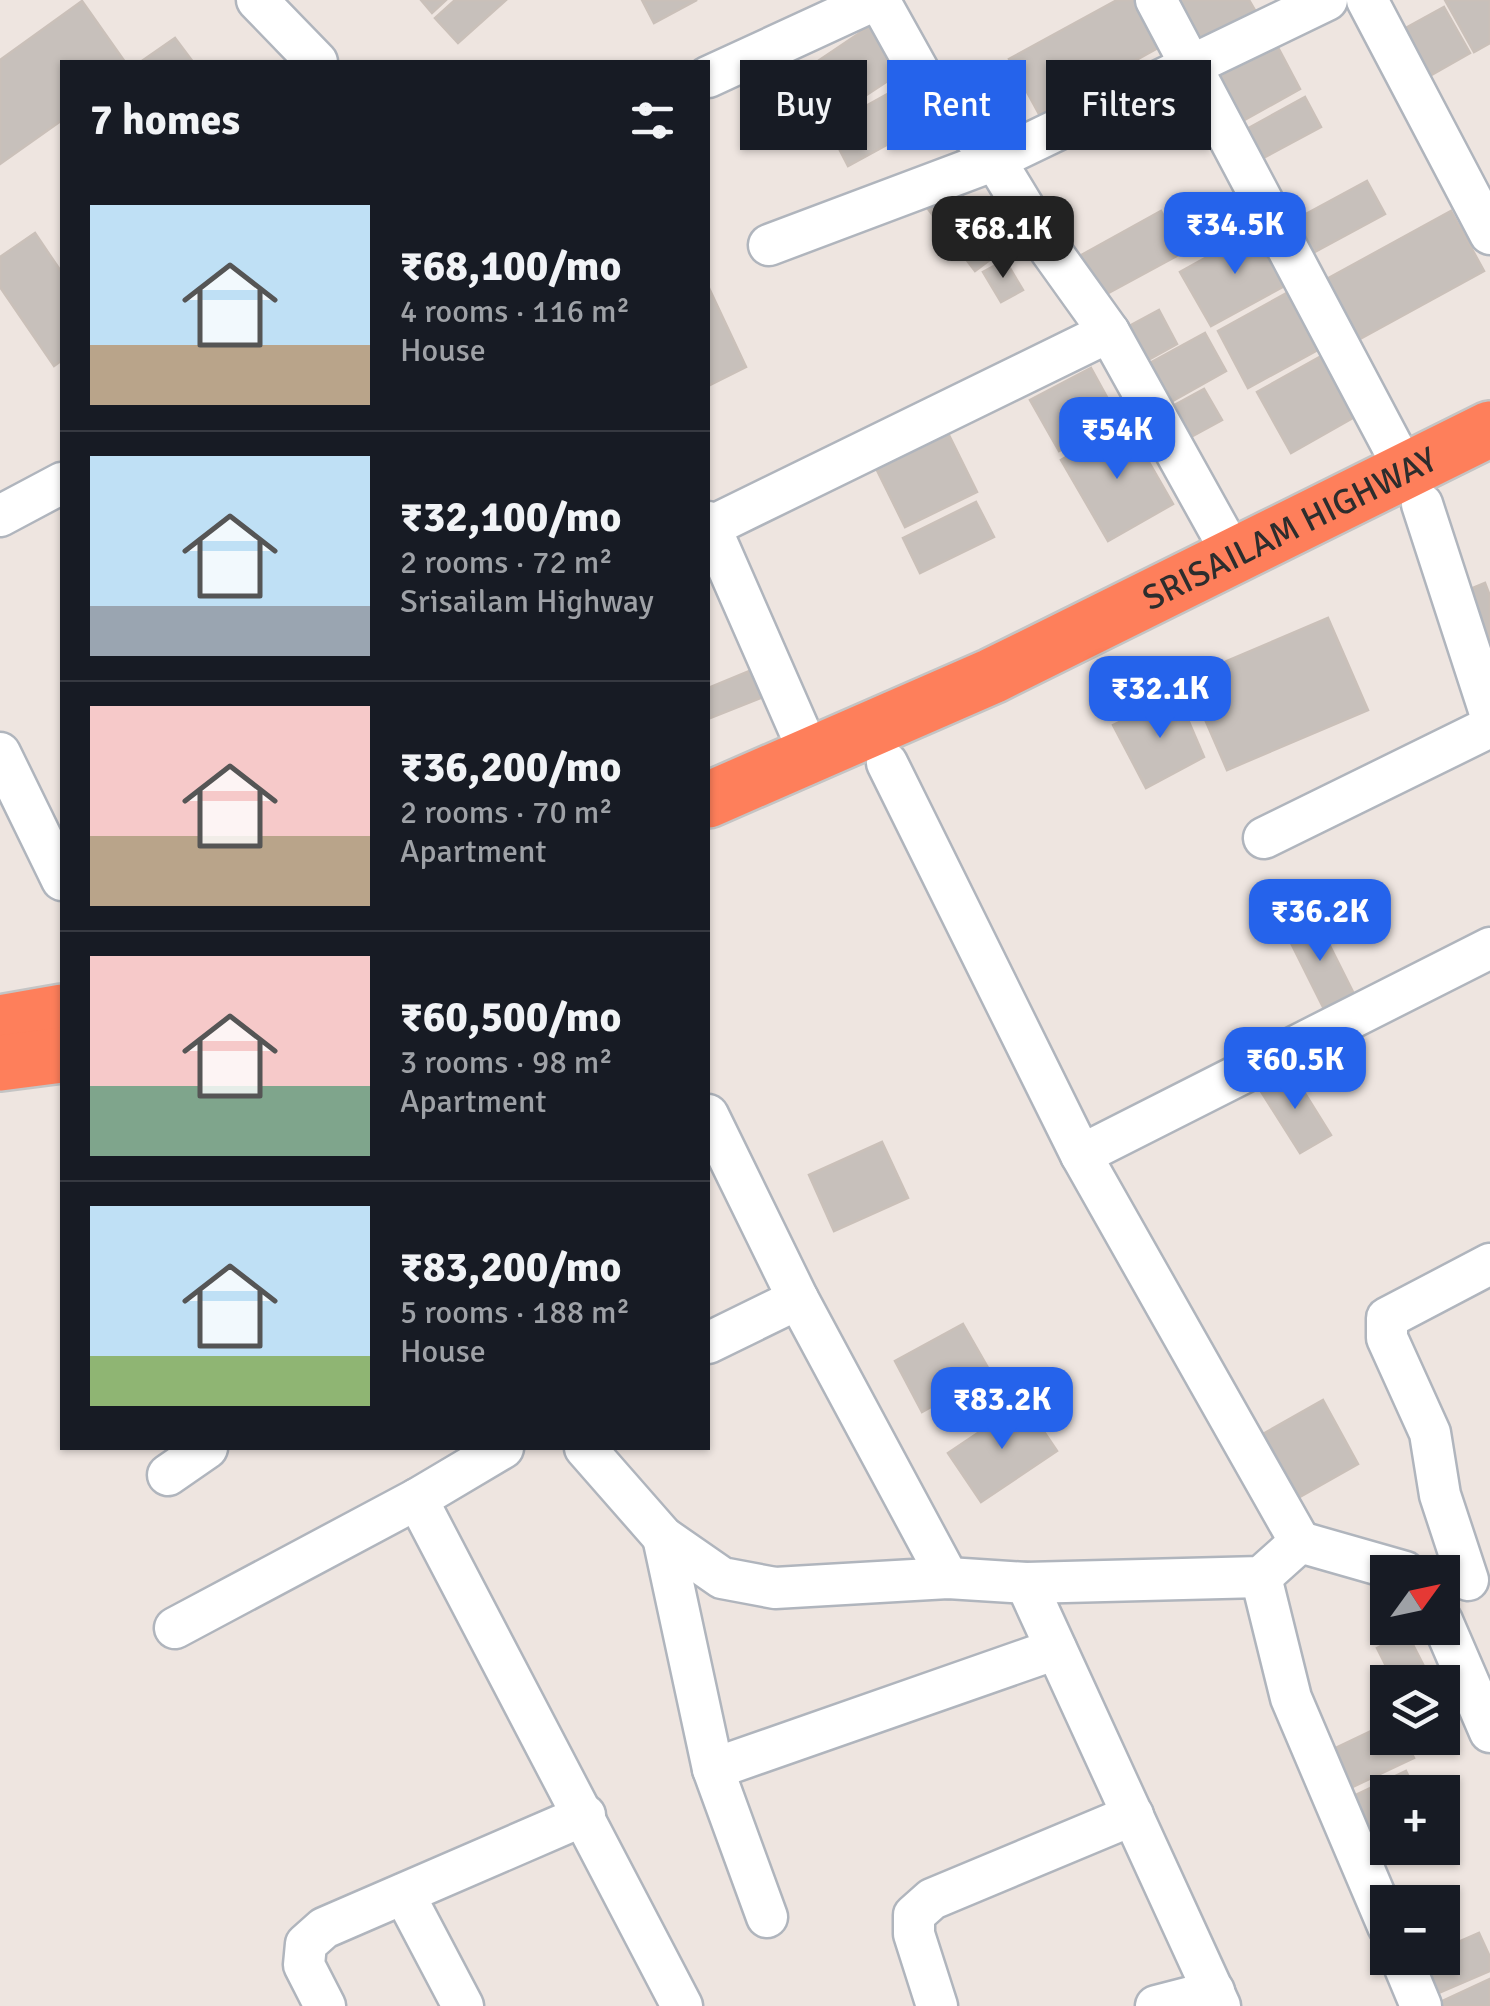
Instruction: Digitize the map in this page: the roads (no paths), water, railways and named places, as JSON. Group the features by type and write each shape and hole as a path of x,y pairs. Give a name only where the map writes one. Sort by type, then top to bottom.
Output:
{"highway":[{"name":"SRISAILAM HIGHWAY","path":"710,838 888,763 1414,488 1490,430"},
{"name":"SRISAILAM HIGHWAY","path":"710,799 992,676 1234,556 1414,488 1490,471"},
{"path":"0,1022 60,1012"},
{"path":"0,1064 60,1055"}],"street":[{"path":"257,0 315,60"},
{"path":"710,76 877,0 923,79 995,160 1046,244 1109,332 1234,556"},
{"path":"1156,0 1186,60"},
{"path":"1199,60 1327,0"},
{"path":"1367,0 1490,234"},
{"path":"1211,108 1414,488 1490,713"},
{"path":"769,245 995,160 1046,135"},
{"path":"710,525 1109,332"},
{"path":"0,516 60,484"},
{"path":"710,527 811,757"},
{"path":"1264,838 1490,727"},
{"path":"0,753 60,876"},
{"path":"888,763 1081,1156 1300,1542 1370,1562"},
{"path":"1081,1156 1490,948"},
{"path":"710,1119 798,1298 948,1578"},
{"path":"1467,1580 1440,1495 1430,1433 1387,1338 1388,1318 1490,1264"},
{"path":"710,1342 798,1298"},
{"path":"168,1475 203,1450"},
{"path":"175,1628 501,1450"},
{"path":"587,1450 663,1537 722,1578 774,1588 948,1578 1026,1583 1261,1576 1300,1542"},
{"path":"417,1498 682,2006"},
{"path":"663,1537 713,1769 766,1917"},
{"path":"1261,1576 1291,1698 1371,1885"},
{"path":"1026,1583 1217,1999 1156,2006"},
{"path":"1452,1645 1490,1732"},
{"path":"713,1769 1056,1648"},
{"path":"324,2006 304,1965 306,1944 324,1928 585,1815"},
{"path":"937,2006 914,1934 914,1915 932,1899 1133,1815"},
{"path":"404,1894 464,2006"},
{"path":"1408,1975 1421,2006"}]}
